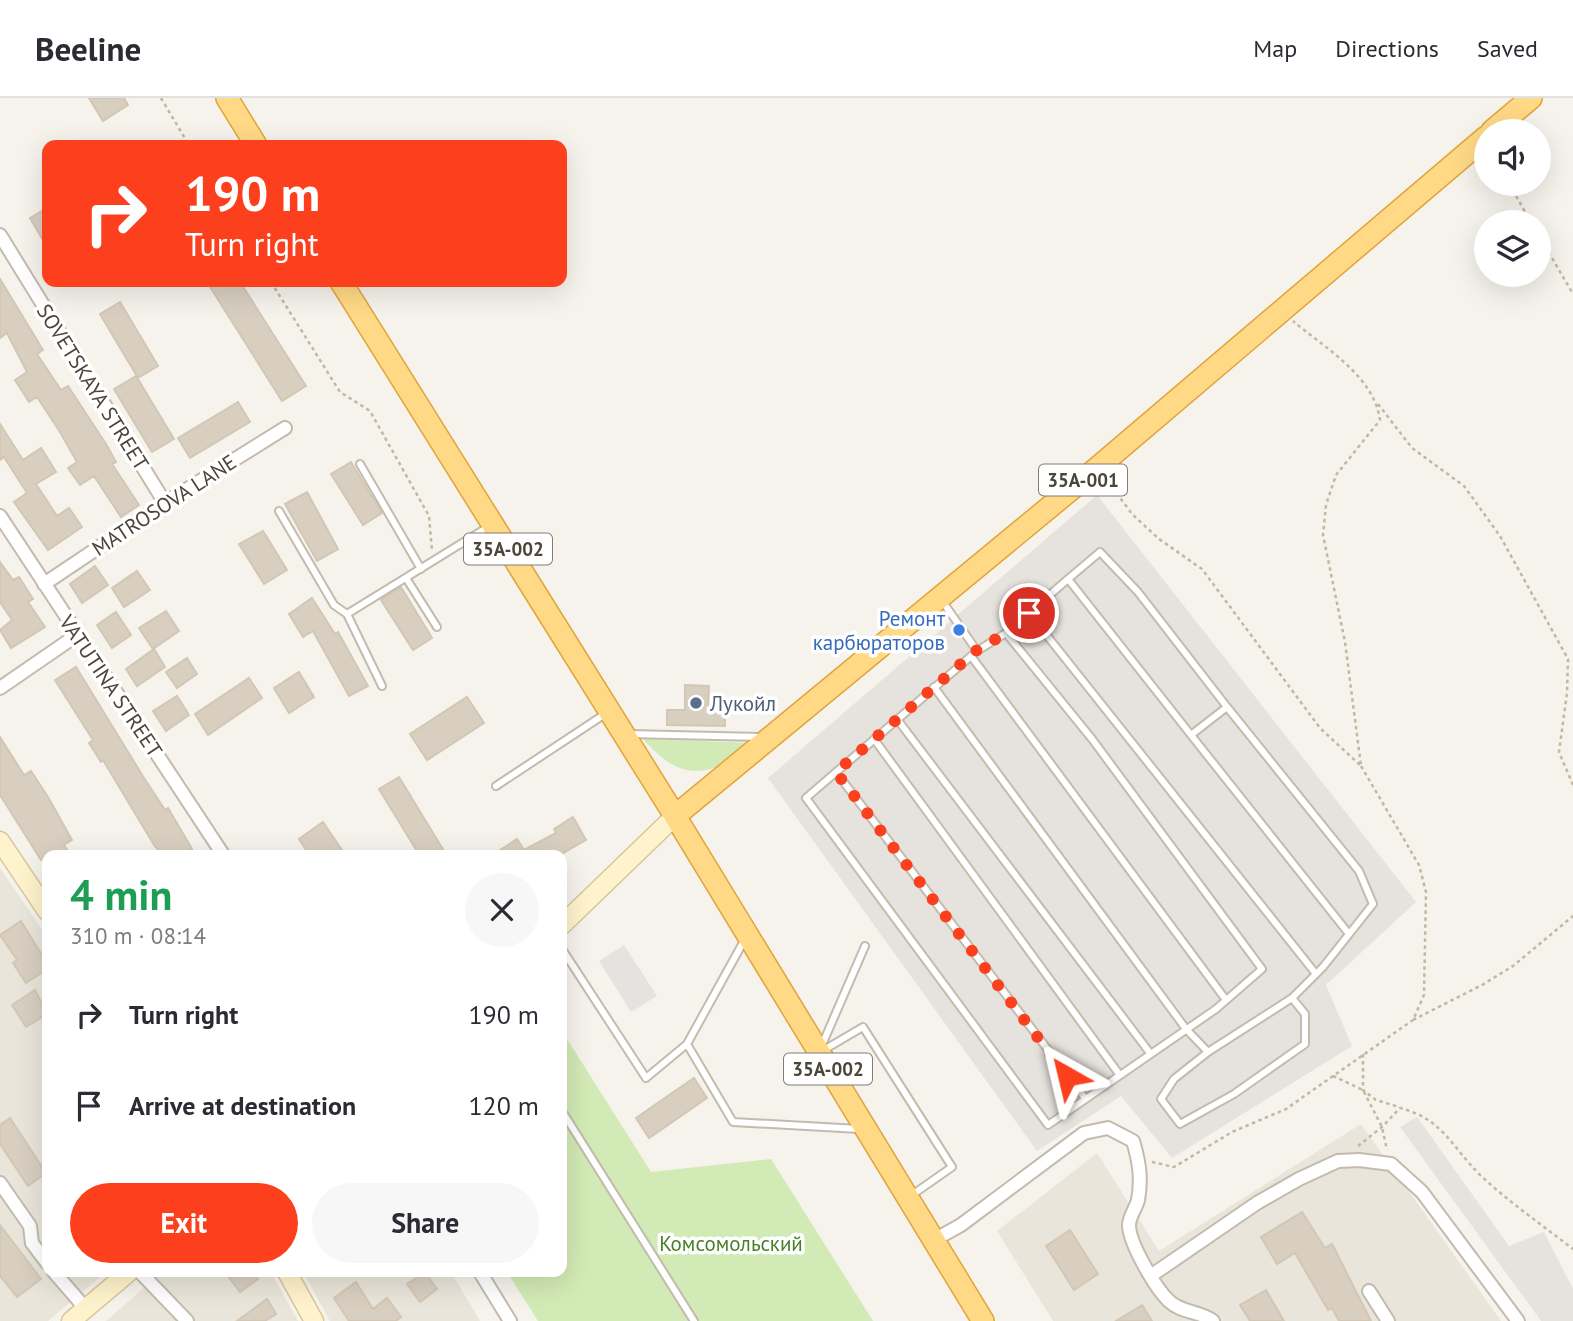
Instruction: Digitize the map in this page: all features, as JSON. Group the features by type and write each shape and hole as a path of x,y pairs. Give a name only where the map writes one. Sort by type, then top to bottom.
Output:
{"highway":[{"path":"227,98 253,140"},
{"path":"1506,119 1531,98"},
{"name":"35А-001","path":"675,816 1097,468 1474,147"},
{"name":"35А-002","path":"344,287 675,816 983,1321"}],"main road":[{"path":"567,918 574,908 675,816"},
{"path":"0,841 42,904"},
{"path":"71,1321 123,1277"},
{"path":"290,1277 314,1321"}],"street":[{"name":"SOVETSKAYA STREET","path":"0,235 165,503"},
{"name":"MATROSOVA LANE","path":"44,584 165,503 285,428"},
{"name":"VATUTINA STREET","path":"0,516 220,850"},
{"path":"0,688 77,635"},
{"path":"934,1240 961,1224 1084,1133 1108,1128 1133,1141 1141,1169 1138,1200 1129,1224 1135,1249 1167,1299 1176,1307 1206,1316 1213,1321"},
{"path":"1152,1275 1257,1203 1338,1161 1359,1160 1391,1164 1422,1192 1518,1321"},
{"path":"0,1183 30,1226 32,1243 42,1256"},
{"path":"58,1277 86,1309"},
{"path":"145,1277 187,1321"},
{"path":"483,1277 510,1321"},
{"path":"1369,1291 1388,1321"}],"lane":[{"path":"360,464 421,569"},
{"path":"279,511 334,605 347,614 382,686"},
{"path":"347,614 493,524"},
{"path":"1006,633 1092,739 1262,969 1226,1000 1084,1097 1048,1125 806,798 977,650 1006,633 1100,552 1138,592 1359,871 1373,904 1292,999 1208,1052 1174,1079 1161,1099 1180,1124 1234,1094 1305,1044 1305,1014 1292,999"},
{"path":"406,578 437,627"},
{"path":"1068,579 1349,934"},
{"path":"939,597 977,650"},
{"path":"1029,613 1316,974"},
{"path":"971,656 1226,1000"},
{"path":"934,687 1186,1029 1208,1052"},
{"path":"1191,735 1227,707"},
{"path":"496,786 609,711"},
{"path":"897,719 1150,1054"},
{"path":"624,734 770,737"},
{"path":"874,739 1119,1074"},
{"path":"836,772 1084,1097"},
{"path":"567,957 646,1078 687,1044 747,935"},
{"path":"818,1054 865,946"},
{"path":"818,1054 863,1027 952,1167 908,1199"},
{"path":"687,1044 733,1122 864,1129"},
{"path":"567,1119 694,1321"}],"path":[{"path":"161,98 186,140"},
{"path":"1551,256 1573,294"},
{"path":"274,287 340,392 370,411 429,516 433,561"},
{"path":"1281,311 1353,370 1412,448 1464,486 1500,536 1568,659 1567,692 1559,752 1573,785"},
{"path":"1361,766 1345,642 1323,536 1326,505 1336,474 1380,420 1378,403"},
{"path":"1097,468 1133,515 1159,539 1202,569 1320,728 1361,766 1419,865 1426,892 1424,995 1413,1020"},
{"path":"1138,1160 1174,1167 1233,1132 1286,1110 1413,1020 1513,966 1573,916"},
{"path":"1363,1054 1363,1090 1382,1127 1391,1164"},
{"path":"1333,1076 1363,1090 1376,1100 1422,1113 1439,1125 1480,1174 1573,1249"},
{"path":"1338,1161 1382,1127 1400,1108"}],"shaded area":[{"path":"1097,495 1416,902 1326,985 1352,1046 1172,1158 1121,1096 1037,1151 768,778"},
{"path":"0,868 42,930 42,1277 100,1277 48,1321 0,1321"},
{"path":"624,945 657,996 631,1012 599,961"},
{"path":"1417,1117 1509,1246 1544,1232 1573,1289 1573,1321 1541,1321 1400,1127"},
{"path":"1361,1124 1501,1321 1053,1321 997,1231 1097,1153 1159,1251"},
{"path":"156,1277 274,1277 298,1321 106,1321"},
{"path":"306,1277 454,1277 480,1321 330,1321"}],"green space":[{"path":"643,739 753,743 723,764 696,771 670,763"},
{"name":"Комсомольский","path":"567,1039 651,1172 771,1159 873,1321 538,1321 510,1277 567,1277"}],"building":[{"path":"89,98 124,98 128,105 103,121"},
{"path":"42,211 42,238 30,218"},
{"path":"0,279 43,350 37,354 61,390 68,386 106,444 116,462 112,464 139,505 121,517 94,476 80,485 68,468 77,462 60,432 37,397 29,402 15,380 27,372 7,333 0,338"},
{"path":"210,287 243,287 306,386 282,401"},
{"path":"120,302 158,366 138,378 100,314"},
{"path":"136,376 174,439 152,452 114,389"},
{"path":"238,402 250,422 190,458 178,438"},
{"path":"0,424 23,460 41,448 56,472 36,484 57,516 69,508 82,527 48,550 14,502 27,493 4,457 0,460"},
{"path":"351,462 382,513 363,525 331,474"},
{"path":"307,492 338,549 317,561 285,504"},
{"path":"263,531 287,570 264,584 239,544"},
{"path":"0,562 13,580 19,577 33,599 28,602 45,627 11,648 0,630 12,620 0,602"},
{"path":"95,566 108,585 82,603 70,584"},
{"path":"137,571 150,590 124,607 112,588"},
{"path":"401,587 432,638 413,650 381,600"},
{"path":"312,598 335,634 338,632 368,686 349,696 313,631 303,637 289,614"},
{"path":"166,611 179,631 153,649 139,628"},
{"path":"116,612 131,635 112,648 97,625"},
{"path":"154,649 165,667 137,686 126,669"},
{"path":"187,658 197,674 177,688 166,672"},
{"path":"76,667 144,778 165,810 168,808 192,849 158,850 154,845 103,760 101,762 89,743 93,740 55,680"},
{"path":"299,672 314,697 289,713 274,688"},
{"path":"249,678 262,698 208,735 195,714"},
{"name":"Лукойл","path":"685,685 709,686 708,709 725,710 725,726 667,725 667,710 685,710"},
{"path":"177,696 189,715 166,731 153,711"},
{"path":"467,697 484,723 427,760 410,734"},
{"path":"0,737 24,775 31,771 48,797 72,840 64,845 67,850 42,850 41,860 0,795"},
{"path":"399,777 443,850 416,850 379,789"},
{"path":"573,817 586,840 567,851 524,850 556,833 554,829"},
{"path":"323,822 342,850 306,850 299,839"},
{"path":"517,839 524,850 500,850"},
{"path":"21,921 42,955 42,972 26,983 13,963 17,960 0,935"},
{"path":"35,990 42,1004 42,1017 26,1027 12,1005"},
{"path":"694,1078 707,1098 649,1138 636,1118"},
{"path":"10,1118 42,1167 42,1176 28,1186 0,1144 0,1125"},
{"path":"1302,1212 1325,1248 1332,1244 1371,1321 1339,1321 1332,1308 1328,1310 1295,1253 1277,1264 1261,1237"},
{"path":"0,1225 41,1279 17,1297 0,1276"},
{"path":"1070,1230 1098,1274 1074,1290 1046,1246"},
{"path":"229,1277 257,1277 258,1279 240,1292"},
{"path":"418,1277 429,1277 437,1289 420,1302 407,1284"},
{"path":"356,1282 373,1309 387,1298 401,1317 396,1321 349,1321 334,1298"},
{"path":"1266,1290 1284,1321 1250,1321 1240,1305"},
{"path":"267,1299 276,1314 265,1321 237,1321"},
{"path":"1142,1305 1152,1321 1116,1321"}],"place":[{"name":"Ремонт карбюраторов","path":"959,630"},
{"name":"Лукойл","path":"696,703"}],"route":[{"path":"1029,613 1006,633 977,650 836,772 1067,1076"}]}
